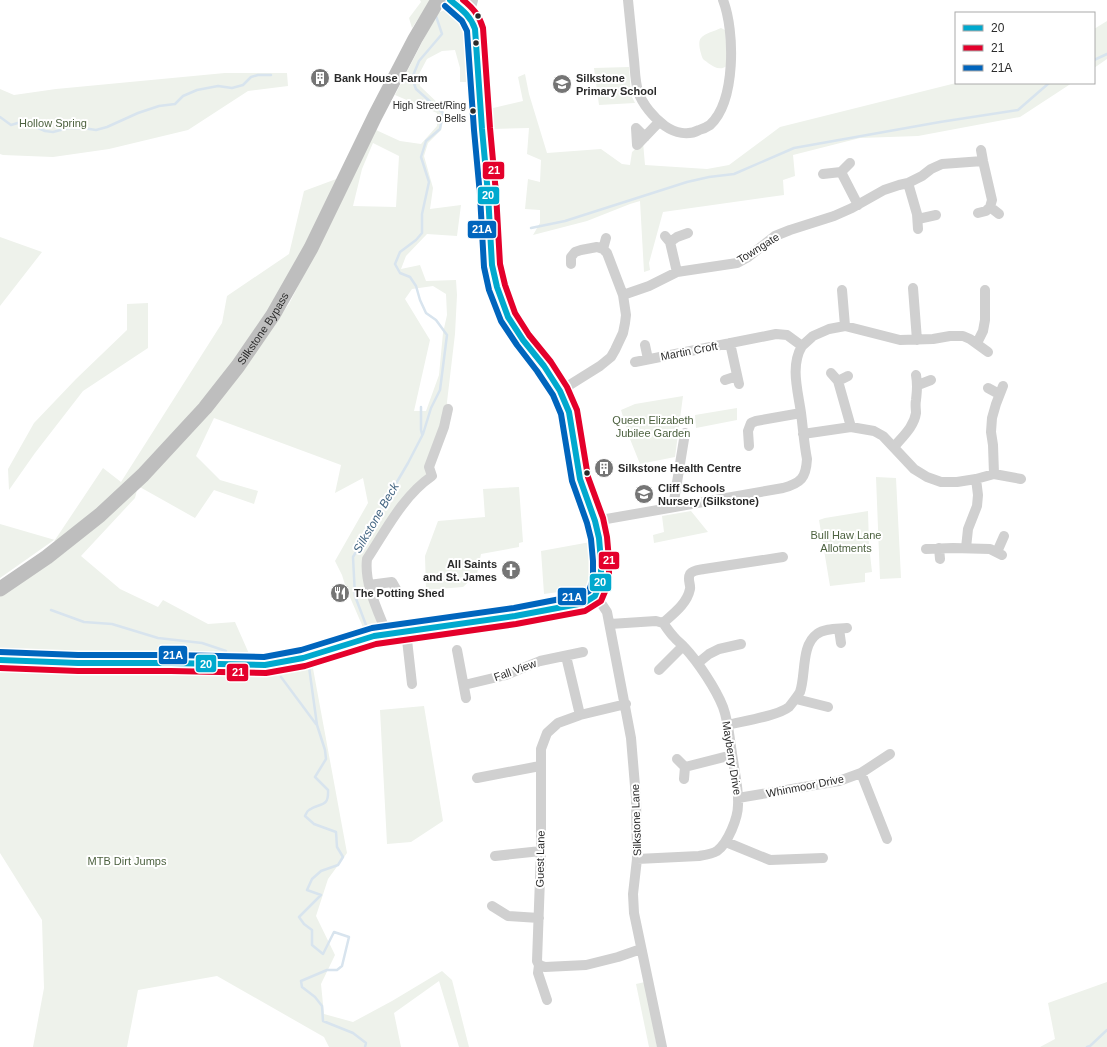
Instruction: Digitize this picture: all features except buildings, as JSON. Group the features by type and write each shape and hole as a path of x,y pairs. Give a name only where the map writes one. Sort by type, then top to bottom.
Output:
{"highway":[{"name":"Silkstone Bypass","path":"0,589 47,557 100,515 143,475 205,408 238,366 273,315 311,248 381,104 415,39 438,0"}],"street":[{"path":"0,660 78,663 265,665 303,658 374,636 515,616 584,603 595,596 602,581 599,538 595,521 580,478 569,412 560,391 544,366 523,340 508,317 497,287 492,265 475,29 474,23 470,16 450,0"},
{"path":"465,12 472,4 473,0"},
{"path":"628,0 638,91 646,107 659,122 672,130 685,134 696,132 709,126 718,115 727,94 732,49 729,24 723,0"},
{"path":"645,137 659,122"},
{"path":"978,213 986,211 990,207 992,200 982,161 981,150"},
{"name":"Towngate","path":"623,295 649,286 677,272 737,263 748,257 775,236 834,216 858,205 884,190 908,183 942,164 982,161"},
{"path":"823,174 841,172 850,163"},
{"path":"841,172 858,205"},
{"path":"908,183 918,219 918,229"},
{"path":"990,207 999,214"},
{"path":"918,219 936,215"},
{"path":"677,272 668,238 677,237 688,233"},
{"path":"603,248 606,238"},
{"path":"560,391 600,366 611,356 616,350 626,316 623,295 607,254 603,248 589,248 576,252 568,258"},
{"path":"913,288 910,304 917,340"},
{"path":"842,290 838,307 844,326"},
{"path":"977,343 983,331 985,320 982,305 985,290"},
{"path":"595,521 783,488 793,485 804,476 807,459 796,380 799,352 802,346 813,336 829,329 844,326 900,340 963,336 977,343 988,352"},
{"name":"Martin Croft","path":"635,362 776,334 787,336 802,346"},
{"name":"Martin Croft","path":"725,380 738,380 730,343"},
{"name":"Martin Croft","path":"645,345 648,359"},
{"path":"848,376 835,377 851,427"},
{"path":"894,447 910,428 914,420 916,412 917,380 931,380"},
{"path":"988,388 1001,390 994,411 991,432 994,474"},
{"path":"387,634 369,585 366,567 367,559 398,511 420,484 436,477 429,467 444,427 448,409"},
{"path":"749,446 748,431 751,423 801,413"},
{"path":"803,434 851,427 874,431 883,436 914,469 927,478 940,482 957,482 994,474 1021,479"},
{"path":"673,507 688,444 685,433"},
{"path":"966,548 968,530 978,506 976,479"},
{"path":"926,549 990,549 999,553 1004,536"},
{"path":"939,548 940,559"},
{"path":"610,624 656,621 663,623 684,603 689,594 689,577 691,573 696,570 783,557"},
{"path":"369,585 393,583"},
{"name":"Silkstone Lane","path":"595,596 602,603 607,612 626,704 631,738 636,798 637,859 633,905 662,1047"},
{"name":"Mayberry Drive","path":"663,623 674,638 698,663 714,689 722,706 727,725 738,798 736,816 726,842"},
{"path":"727,725 779,713 788,707 796,700 800,690 810,641 817,634 823,631 843,628 841,642"},
{"path":"406,631 412,684"},
{"path":"659,670 683,646"},
{"path":"698,663 719,649 735,649"},
{"path":"457,650 466,698"},
{"name":"Fall View","path":"464,686 506,675 540,661 583,652"},
{"path":"566,656 580,715"},
{"path":"796,700 828,707"},
{"name":"Guest Lane","path":"548,995 538,973 539,965 537,961 541,851 541,749 547,733 558,723 580,715 626,704"},
{"name":"Whinmoor Drive","path":"738,798 840,781 861,773 890,754"},
{"path":"685,767 732,756"},
{"path":"677,759 685,767 684,779"},
{"path":"484,780 540,766"},
{"path":"861,773 882,835"},
{"path":"637,859 700,856 718,850 726,842 770,860 818,856"},
{"path":"501,858 541,851"},
{"path":"496,912 508,916 539,918"},
{"path":"539,965 586,965 618,957 641,949"}],"green space":[{"path":"420,0 431,0 412,28 409,18 421,2"},
{"name":"MTB Dirt Jumps","path":"445,10 453,13 463,20 468,30 471,43 473,82 460,82 460,68 455,50 442,51 427,59 418,76 420,86 443,108 444,115 441,130 428,143 424,156 433,188 430,209 461,205 457,236 427,234 406,256 401,269 420,265 426,281 456,280 457,295 455,334 447,402 448,409 432,476 420,484 367,559 387,634 362,639 362,625 335,561 368,503 363,478 335,493 341,465 214,418 196,456 220,480 258,491 254,504 214,490 195,518 138,486 135,498 81,556 120,589 158,607 163,600 208,624 235,622 254,665 260,670 312,663 347,853 328,879 316,916 335,955 321,984 324,1014 353,1022 442,971 452,980 469,1047 459,1047 439,981 394,1013 401,1047 329,1047 324,1037 217,976 138,990 127,1047 33,1047 44,988 42,920 0,853 0,596 68,550 54,540 0,578 0,524 55,540 103,468 121,482 222,323 227,296 289,254 304,191 339,178 340,182 224,394 289,304 376,130 400,141 421,144 437,126 437,113 395,95 437,13","holes":["373,143 399,156 396,207 353,206 362,169","433,286 446,294 447,315 443,333 439,375 426,411 414,411 430,340 405,299 412,289"]},
{"path":"1107,21 1107,59 1095,67 1095,28"},
{"path":"721,28 725,30 728,65 723,68 718,68 703,59 700,52 699,42 705,35"},
{"path":"629,67 631,95 635,103 599,105 594,68"},
{"name":"Hollow Spring","path":"225,73 287,73 288,86 248,91 188,130 109,149 53,157 0,154 0,89 14,95 56,89"},
{"path":"525,74 529,94 547,153 601,149 622,164 630,165 632,152 643,142 645,165 707,169 729,165 780,127 955,83 1070,84 1020,117 918,136 860,138 793,155 795,176 783,180 784,195 663,212 649,263 650,270 644,272 640,201 587,221 533,235 540,223 540,210 525,209 528,179 540,182 541,160 527,154 529,128 491,129 489,109 523,101 518,77"},
{"path":"0,237 42,252 0,306"},
{"path":"148,303 148,348 83,391 35,453 9,490 8,469 34,423 76,379 127,330 127,304"},
{"name":"Queen Elizabeth Jubilee Garden","path":"683,396 675,457 640,464 621,410 635,404"},
{"path":"737,408 737,420 696,428 695,415"},
{"path":"876,477 896,478 901,578 880,579"},
{"path":"519,487 523,542 519,543 519,547 481,554 477,574 463,587 426,590 425,556 438,521 485,517 483,489"},
{"path":"691,511 708,532 654,543 653,535 664,532 662,516"},
{"name":"Bull Haw Lane Allotments","path":"868,511 869,545 872,572 865,573 865,582 830,586 819,520"},
{"path":"596,541 596,573 591,584 587,588 544,594 541,551"},
{"path":"424,706 443,821 411,842 387,844 380,710"},
{"path":"645,982 657,1047 649,1047 636,984"},
{"path":"1107,982 1107,1047 1040,1047 1055,1039 1048,1003"}],"waterway":[{"name":"Silkstone Beck","path":"368,635 366,625 355,596 353,557 408,463 423,434 431,408 440,390 447,335 436,320 426,313 416,286 410,277 400,273 395,264 400,252 416,240 422,233 422,214 429,182 421,157 426,141 440,129 443,113 416,89 412,78 419,61 442,34 436,16"},
{"path":"1095,60 1107,54"},
{"path":"0,117 11,125 21,122 27,123 45,131 53,132 68,128 96,130 159,106 175,104 183,96 197,90 218,86 232,88 243,85 251,77 258,75 271,75"},
{"path":"531,228 565,221 687,182 709,177 734,174 794,148 940,122 1018,110 1048,84"},
{"path":"421,407 422,434"},
{"path":"51,610 84,622 112,624 158,638 202,643 226,651"},
{"name":"Silkstone Beck","path":"365,1047 366,1043 353,1033 323,1021 322,1006 315,997 302,987 301,981 327,970 337,970 342,966 349,937 334,932 323,954 312,945 312,930 304,924 299,917 321,895 307,890 312,879 321,871 338,865 343,857 337,847 336,832 314,824 305,816 308,810 325,803 328,796 328,790 315,777 326,759 325,750 317,725 309,667 371,647 369,640"},
{"path":"281,677 316,724"},
{"path":"1087,1047 1107,1030"}],"transit line":[{"name":"20","path":"0,660 78,663 265,665 303,658 374,636 515,616 584,603 595,596 601,581 599,538 595,521 580,479 569,412 560,391 544,366 523,340 508,317 497,287 492,265 475,29 468,16 450,0"},
{"name":"21","path":"0,668 78,671 266,673 305,666 376,644 516,624 585,611 601,601 609,582 607,537 603,518 588,477 577,410 567,387 551,362 529,335 515,313 505,285 500,264 483,28 480,19 470,6 463,0"},
{"name":"21A","path":"0,652 78,655 264,657 301,650 372,628 514,608 581,595 589,591 593,579 591,539 572,481 561,414 553,395 501,321 489,290 484,267 467,31 462,21 445,6"}],"place":[{"name":"Bank House Farm","path":"320,78"},
{"name":"Silkstone Primary School","path":"562,84"},
{"name":"High Street/Ring o Bells","path":"473,111"},
{"name":"Silkstone Health Centre","path":"604,468"},
{"name":"Cliff Schools Nursery (Silkstone)","path":"644,494"},
{"name":"All Saints and St. James","path":"511,570"},
{"name":"The Potting Shed","path":"340,593"}]}
